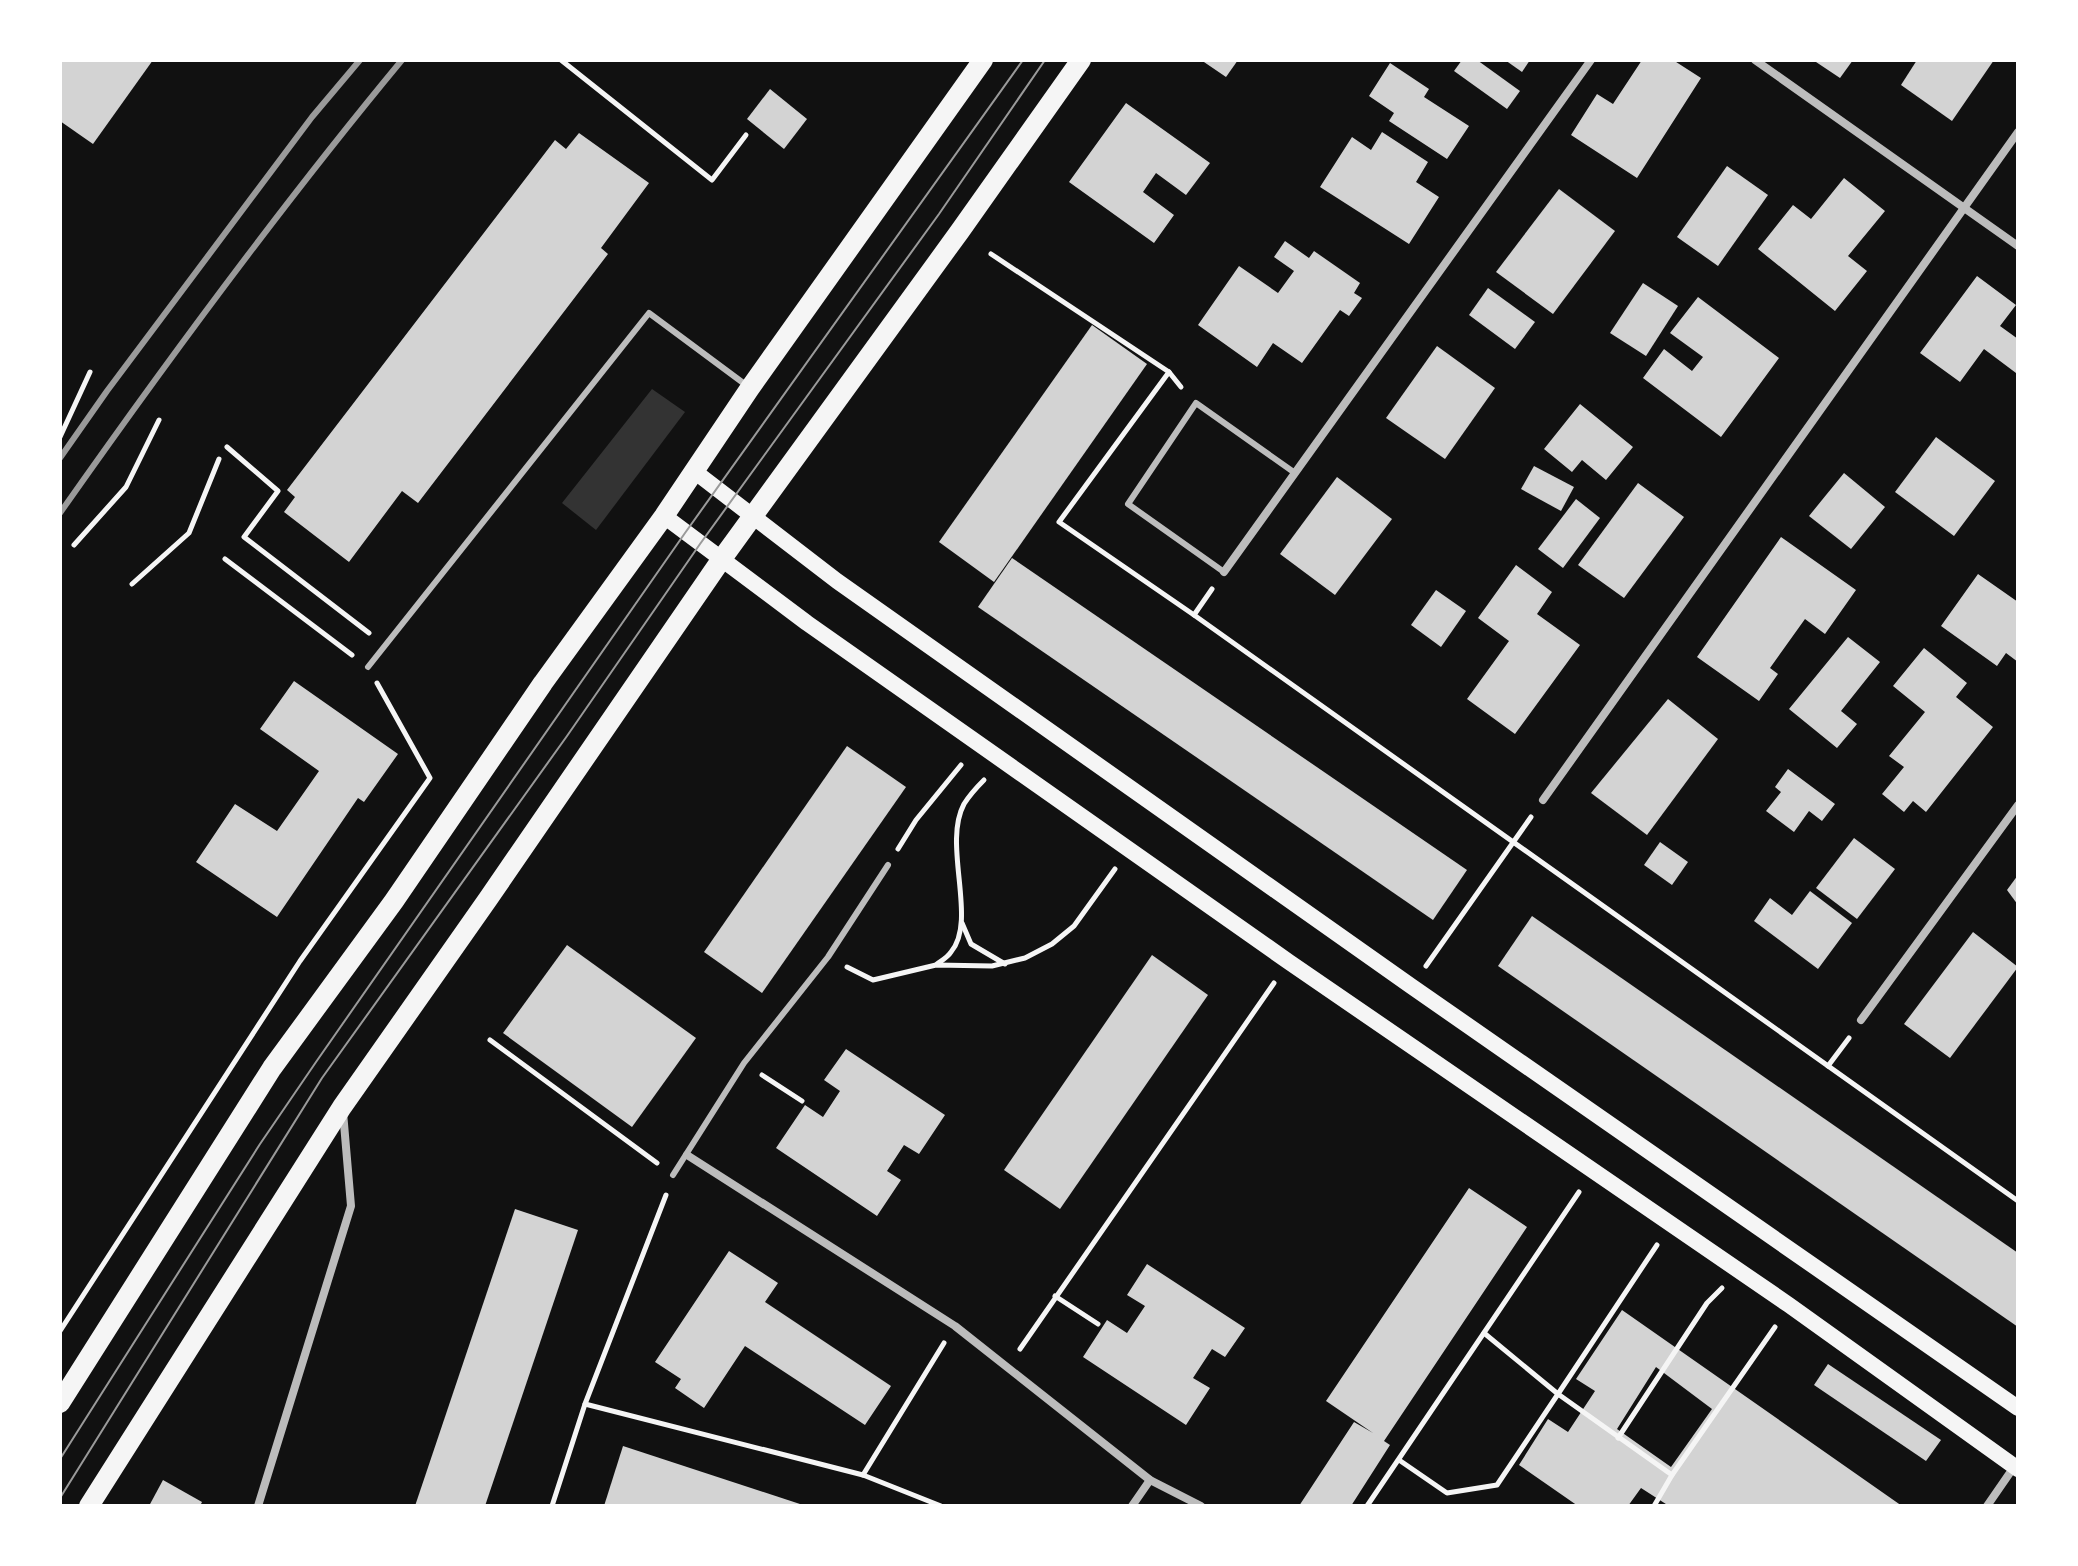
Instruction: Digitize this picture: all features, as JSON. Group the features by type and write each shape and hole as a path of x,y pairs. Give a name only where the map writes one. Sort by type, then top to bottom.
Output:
{"main road":[{"path":"60,1403 272,1068 394,901 543,683 664,516 750,388 983,60"},
{"path":"89,1506 342,1107 721,560 1081,60"},
{"path":"694,471 837,581 1411,986 2018,1408"},
{"path":"664,516 721,560 1289,962 1594,1169 2017,1466"}],"street":[{"path":"1224,572 1591,60"},
{"path":"1755,60 2018,246"},
{"path":"1543,800 2018,132"},
{"path":"1861,1020 2018,805"},
{"path":"258,1506 351,1206 342,1107"},
{"path":"687,1155 955,1326 1150,1480 1201,1506"},
{"path":"1987,1506 2017,1466"},
{"path":"1132,1506 1150,1480"}],"lane":[{"path":"368,667 649,313 750,388"},
{"path":"1224,572 1128,504 1196,403 1295,473"},
{"path":"673,1175 744,1063 828,957 888,865"}],"path":[{"path":"561,60 712,180 746,135"},
{"path":"991,254 1169,372 1059,522 2018,1201"},
{"path":"60,437 90,372"},
{"path":"74,545 126,487 159,420"},
{"path":"227,447 278,491 244,537 386,646"},
{"path":"132,584 189,533 219,459"},
{"path":"60,1331 300,961 430,778 368,667 225,559"},
{"path":"1194,615 1224,572"},
{"path":"888,865 916,820 979,742"},
{"path":"1002,758 963,805 958,829 956,870 962,922 971,944 1005,964"},
{"path":"1411,986 1543,800"},
{"path":"828,957 873,980 936,965 992,966 1025,958 1052,944 1074,926 1130,849"},
{"path":"936,965 953,951 962,922"},
{"path":"1008,1367 1289,962"},
{"path":"1828,1066 1861,1020"},
{"path":"490,1040 673,1175 585,1404 552,1506"},
{"path":"744,1063 802,1101"},
{"path":"1367,1506 1594,1169"},
{"path":"1399,1460 1447,1493 1497,1485 1671,1224"},
{"path":"1618,1438 1707,1303 1738,1270"},
{"path":"1055,1296 1098,1324"},
{"path":"1654,1506 1789,1305"},
{"path":"863,1475 955,1326"},
{"path":"1484,1333 1558,1394 1672,1475"},
{"path":"585,1404 863,1475 941,1506"}],"shaded area":[{"path":"652,389 685,412 596,530 562,503"}],"building":[{"path":"60,60 153,60 93,144 60,121"},
{"path":"1201,60 1238,60 1226,77"},
{"path":"1462,60 1477,60 1520,91 1507,109 1454,71"},
{"path":"1505,60 1530,60 1522,72"},
{"path":"1642,60 1673,60 1701,78 1637,178 1571,135 1597,94 1613,104"},
{"path":"1853,60 1840,78 1816,62"},
{"path":"1917,60 1994,60 1952,121 1901,85"},
{"path":"1390,63 1429,89 1424,97 1469,126 1447,159 1389,121 1394,113 1369,96"},
{"path":"770,89 807,119 784,149 747,119"},
{"path":"1126,103 1210,163 1186,195 1156,173 1143,192 1174,215 1154,243 1069,182"},
{"path":"1382,132 1428,162 1416,182 1439,197 1409,244 1320,187 1352,137 1371,150"},
{"path":"579,133 649,183 601,248 608,254 418,503 402,491 349,562 284,512 295,497 287,490 555,140 566,149"},
{"path":"1727,166 1768,195 1718,266 1677,237"},
{"path":"1844,178 1885,211 1848,256 1867,271 1835,311 1758,249 1793,205 1811,219"},
{"path":"1559,189 1615,231 1553,314 1496,272"},
{"path":"1285,241 1309,258 1314,251 1360,283 1354,293 1362,298 1349,316 1340,310 1302,363 1273,343 1257,367 1198,325 1239,266 1278,293 1294,271 1274,257"},
{"path":"1977,276 2016,305 2000,326 2018,339 2018,371 2016,373 1984,349 1960,382 1920,353"},
{"path":"1643,283 1678,306 1646,356 1610,333"},
{"path":"1488,288 1535,322 1515,349 1469,315"},
{"path":"1698,297 1779,358 1721,437 1643,378 1664,349 1692,371 1703,357 1670,333"},
{"path":"1092,325 1147,364 994,582 939,542"},
{"path":"1437,346 1495,388 1445,459 1386,418"},
{"path":"1580,404 1633,447 1606,480 1582,460 1572,472 1544,449"},
{"path":"1936,437 1995,481 1954,536 1895,492"},
{"path":"1534,466 1574,487 1561,511 1521,489"},
{"path":"1844,473 1885,507 1851,549 1809,516"},
{"path":"1337,477 1392,519 1335,595 1280,554"},
{"path":"1638,483 1684,517 1624,598 1578,565"},
{"path":"1576,499 1600,518 1563,568 1538,549"},
{"path":"1781,537 1856,590 1825,634 1805,619 1770,668 1778,674 1759,701 1697,657"},
{"path":"1012,558 1467,870 1433,920 978,607"},
{"path":"1516,565 1552,592 1537,614 1580,645 1515,734 1467,699 1509,641 1478,618"},
{"path":"1978,574 2018,602 2018,662 2006,653 1997,666 1941,626"},
{"path":"1436,590 1466,611 1441,647 1411,625"},
{"path":"1848,637 1880,662 1841,711 1857,724 1837,748 1789,709"},
{"path":"1924,648 1967,683 1956,697 1993,727 1926,812 1913,801 1904,812 1882,794 1904,767 1889,756 1925,712 1893,686"},
{"path":"294,681 398,754 364,802 358,798 277,917 196,862 235,804 277,831 319,771 260,729"},
{"path":"1668,699 1718,739 1647,835 1591,793"},
{"path":"847,746 906,787 762,993 704,952"},
{"path":"1788,769 1835,804 1822,821 1809,811 1794,832 1766,811 1781,792 1775,787"},
{"path":"1854,838 1895,869 1857,919 1816,888"},
{"path":"1660,842 1688,862 1672,885 1644,865"},
{"path":"2018,875 2018,905 2007,890"},
{"path":"1810,891 1852,923 1818,969 1754,921 1770,898 1792,915"},
{"path":"1532,916 2018,1253 2018,1327 1498,966"},
{"path":"1973,932 2018,967 1950,1058 1904,1024"},
{"path":"567,945 696,1038 632,1127 503,1033"},
{"path":"1152,955 1208,995 1060,1209 1004,1170"},
{"path":"846,1049 945,1115 919,1154 904,1145 887,1171 901,1180 877,1216 776,1148 805,1105 823,1117 840,1091 824,1080"},
{"path":"1469,1188 1527,1227 1384,1441 1390,1445 1351,1506 1299,1506 1354,1422 1373,1433 1326,1401"},
{"path":"515,1209 578,1230 485,1506 415,1506"},
{"path":"729,1251 778,1283 765,1302 891,1386 865,1425 745,1346 704,1408 675,1388 681,1379 655,1362"},
{"path":"1147,1264 1245,1328 1225,1357 1212,1349 1193,1378 1210,1388 1186,1425 1083,1357 1107,1320 1127,1333 1145,1306 1127,1295"},
{"path":"1622,1310 1902,1506 1669,1506 1641,1488 1628,1506 1578,1506 1519,1465 1548,1419 1568,1432 1595,1391 1576,1379","holes":["1656,1367 1712,1409 1671,1467 1617,1429"]},
{"path":"1828,1364 1941,1440 1926,1461 1814,1385"},
{"path":"623,1446 803,1505 803,1506 604,1506"},
{"path":"163,1480 202,1502 200,1506 149,1506"}],"tram line":[{"path":"60,1459 260,1144 316,1062 685,533 1023,60"},
{"path":"60,1498 322,1078 700,544 939,214 1045,60"}],"railway":[{"path":"60,458 312,117 360,60"},
{"path":"60,513 226,283 402,60"}]}
